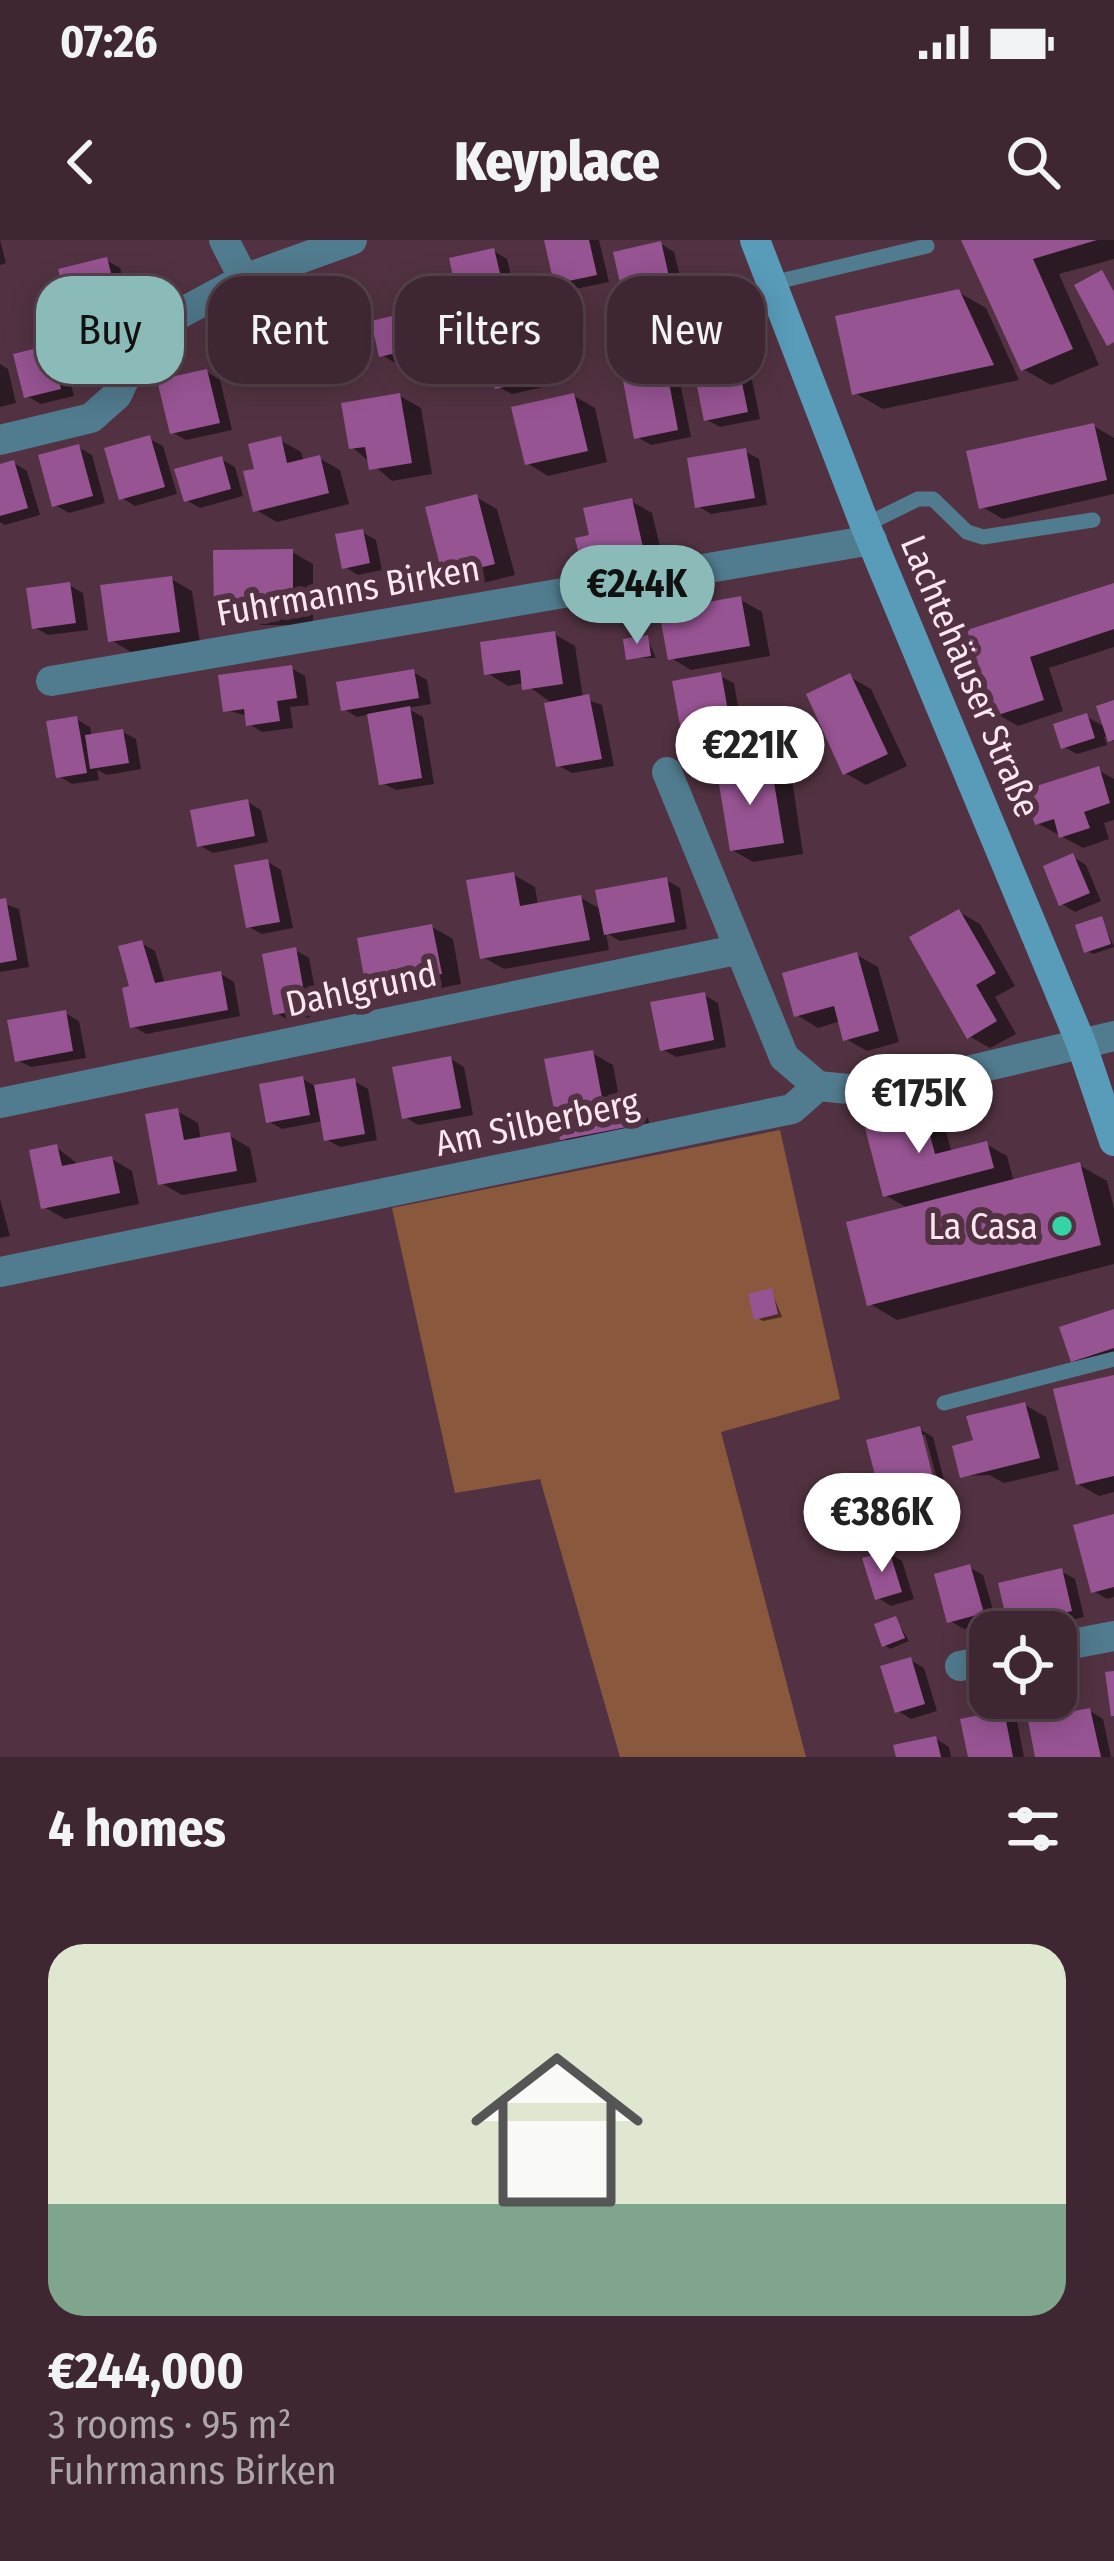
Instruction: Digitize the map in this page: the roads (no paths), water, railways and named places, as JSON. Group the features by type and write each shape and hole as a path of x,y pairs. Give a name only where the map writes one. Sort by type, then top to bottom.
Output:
{"street":[{"path":"224,240 242,276"},
{"path":"252,276 352,240"},
{"name":"Lachtehäuser Straße","path":"755,240 869,532 1082,1042 1114,1142"},
{"path":"0,440 91,418 117,395 146,332 208,298"},
{"name":"Fuhrmanns Birken","path":"51,681 869,532"},
{"path":"667,772 736,950 784,1057 818,1086 879,1092 1114,1036"},
{"name":"Dahlgrund","path":"1,1101 736,950"},
{"name":"Am Silberberg","path":"0,1272 792,1109 818,1086"},
{"path":"1077,1643 1114,1636"}],"lane":[{"path":"772,284 927,246"},
{"path":"869,532 917,499 933,499 967,532 982,537 1094,520"},
{"path":"944,1403 1114,1359"}],"place":[{"name":"La Casa","path":"1062,1226"}]}
